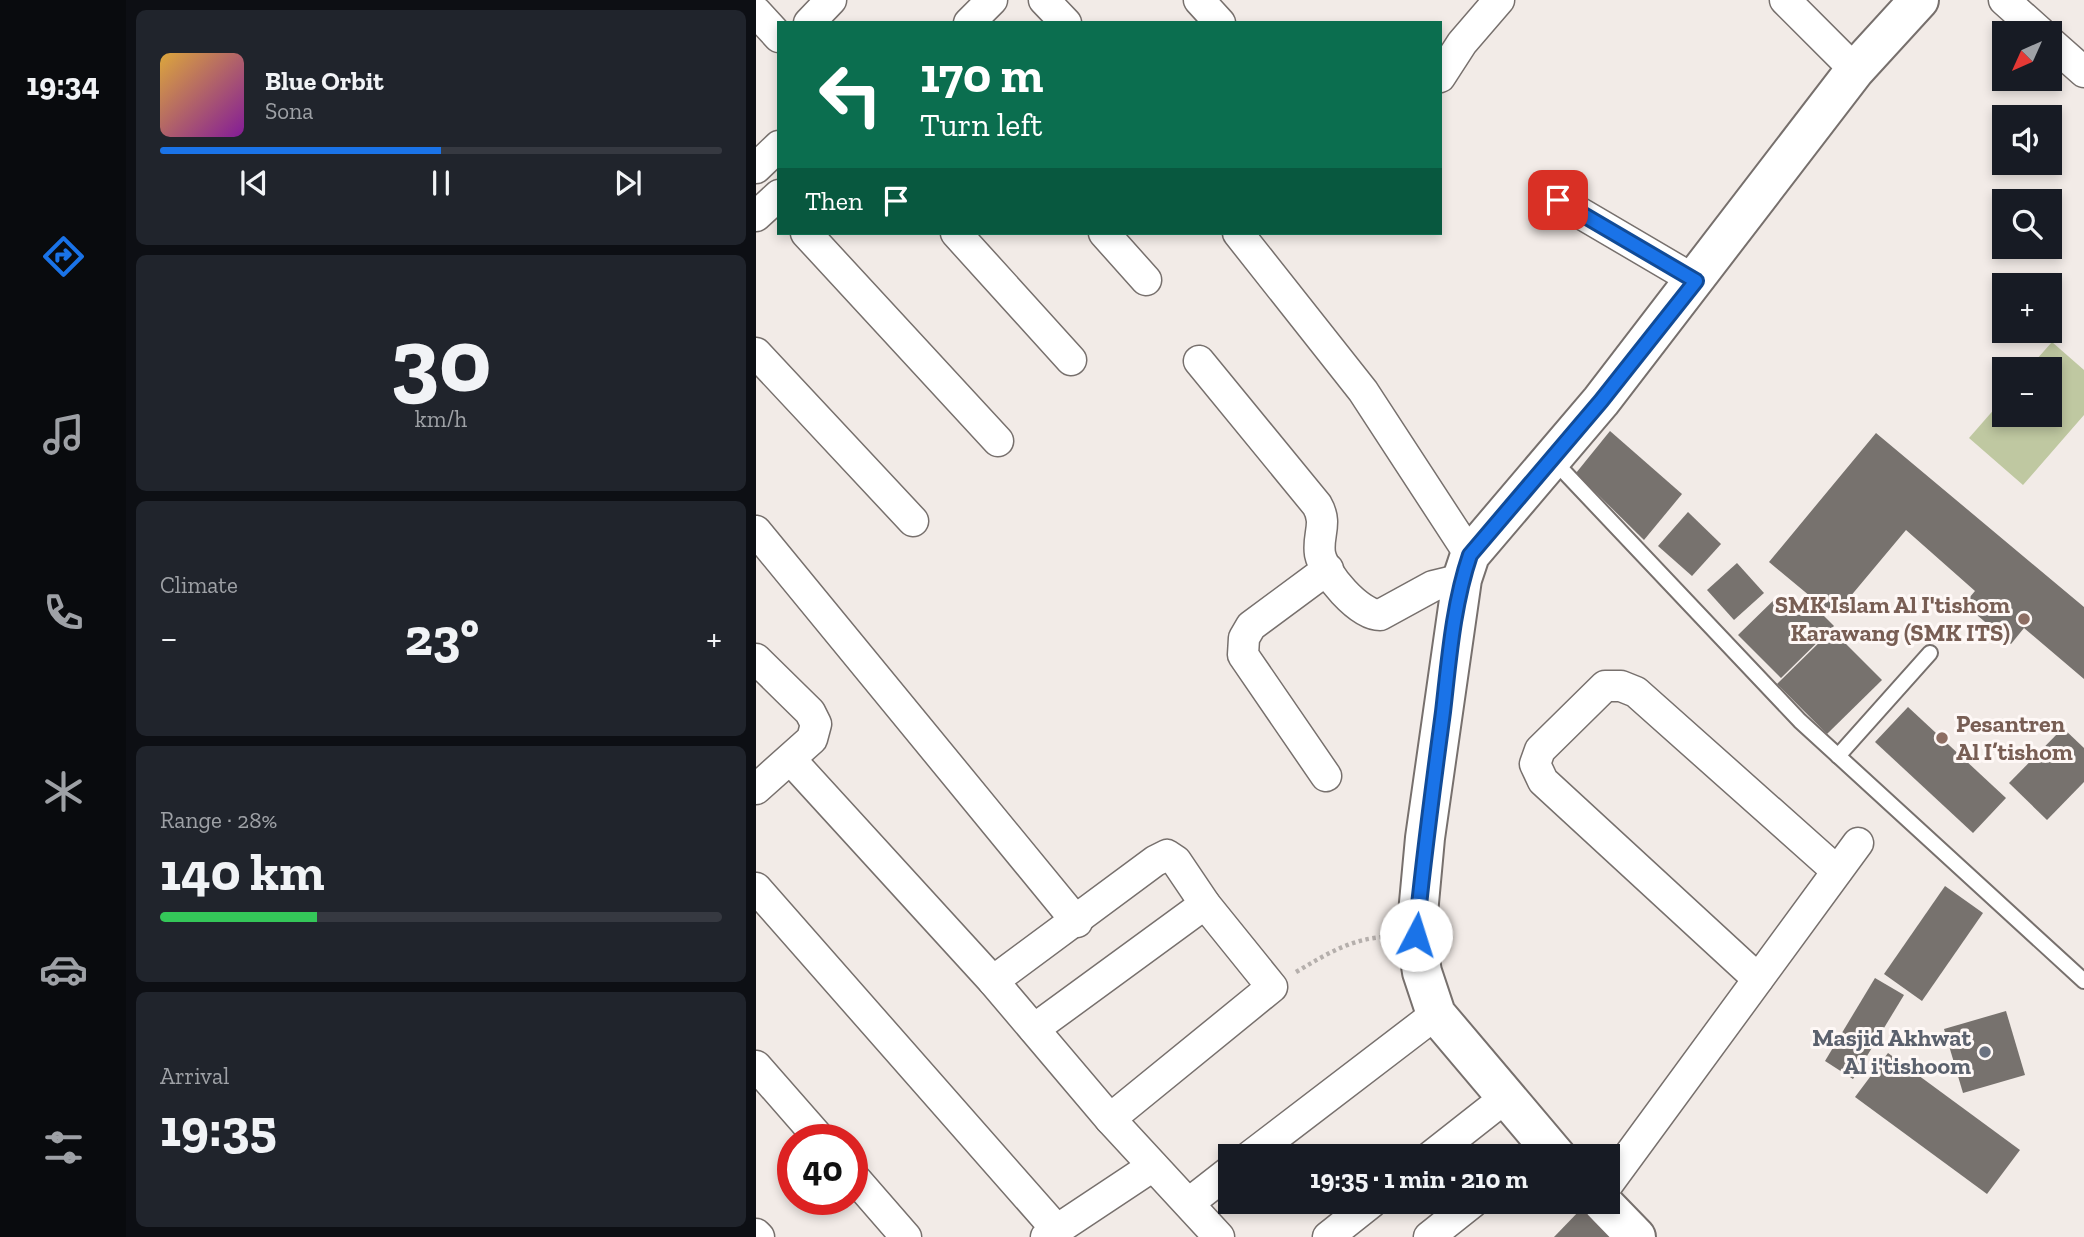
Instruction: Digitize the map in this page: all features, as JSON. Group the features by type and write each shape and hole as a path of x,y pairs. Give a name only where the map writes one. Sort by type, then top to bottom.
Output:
{"street":[{"path":"811,21 831,0"},
{"path":"971,21 992,0"},
{"path":"1044,0 1064,21"},
{"path":"1199,0 1218,21"},
{"path":"1442,74 1462,43 1499,0"},
{"path":"1785,0 1855,69"},
{"path":"1199,360 1317,506 1324,524 1319,551 1328,569 1353,601 1372,615 1392,611 1466,567 1696,281 1855,69 1919,0"},
{"path":"2004,0 2028,21"},
{"path":"756,12 777,35"},
{"path":"2062,53 2084,72"},
{"path":"756,168 777,148"},
{"path":"1558,200 1696,281"},
{"path":"808,235 998,441"},
{"path":"958,235 1071,360"},
{"path":"1106,235 1146,281"},
{"path":"1240,235 1363,391 1466,567 1425,838 1416,935 1422,972 1436,1014 1505,1098 1538,1144"},
{"path":"756,353 913,521"},
{"path":"756,531 1077,922"},
{"path":"1326,776 1243,655 1244,638 1251,626 1328,569"},
{"path":"756,659 810,712 816,724 812,739 756,789"},
{"path":"1758,979 1543,780 1535,764 1540,750 1605,686 1621,686 1636,692 1837,872"},
{"path":"791,760 993,981 1110,1119 1219,1237"},
{"path":"1620,1168 1858,843"},
{"path":"993,981 1167,855 1176,861 1205,904 1272,987 1110,1119"},
{"path":"756,888 1052,1233 1153,1166"},
{"path":"1034,1029 1205,904"},
{"path":"1266,1144 1436,1014"},
{"path":"756,1066 807,1124"},
{"path":"1447,1144 1505,1098"},
{"path":"1188,1203 1218,1180"},
{"path":"868,1193 906,1237"},
{"path":"1328,1237 1357,1214"},
{"path":"1429,1237 1459,1214"},
{"path":"1614,1214 1636,1237"}],"lane":[{"path":"1552,459 1695,613 1838,756 2084,981"},
{"path":"1838,756 1930,653"}],"path":[{"path":"1272,987 1342,945 1365,938 1416,935"}],"green space":[{"path":"2053,343 2084,370 2084,415 2023,485 1969,438 1992,412 1992,427 2062,427 2062,357 2039,357"}],"building":[{"path":"1610,431 1682,494 1644,540 1576,473"},
{"path":"1876,433 2084,607 2084,679 2024,628 2011,644 1964,604 1975,591 1906,530 1834,616 1769,562"},
{"path":"1688,512 1721,544 1692,576 1658,546"},
{"path":"1737,563 1764,593 1734,620 1707,590"},
{"path":"1780,594 1794,608 1805,597 1834,626 1781,678 1738,635"},
{"path":"1832,630 1882,680 1827,734 1777,684"},
{"path":"1908,707 2006,798 1973,833 1875,742"},
{"path":"2063,728 2084,748 2084,782 2047,820 2009,783"},
{"path":"1945,886 1983,913 1922,1001 1884,974"},
{"path":"1875,978 1904,995 1853,1079 1825,1061"},
{"name":"Masjid Akhwat Al i'tishoom","path":"2006,1011 2025,1075 1963,1093 1944,1029"},
{"path":"1888,1053 2020,1150 1987,1194 1855,1097"},
{"path":"1576,1214 1588,1214 1611,1237 1554,1237"}],"place":[{"name":"SMK Islam Al I'tishom Karawang (SMK ITS)","path":"2024,619"},
{"name":"Pesantren Al I’tishom","path":"1942,738"},
{"name":"Masjid Akhwat Al i'tishoom","path":"1985,1052"}],"route":[{"path":"1416,935 1425,838 1452,640 1462,579 1470,555 1601,401 1696,281 1558,200"}]}
